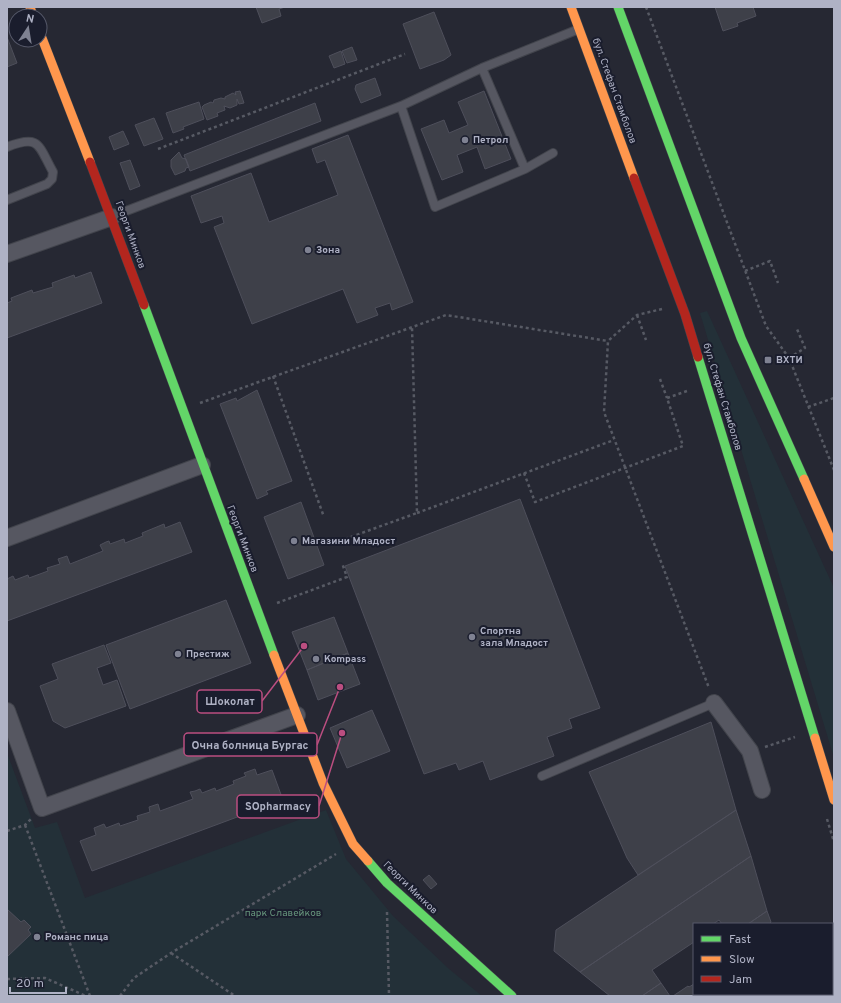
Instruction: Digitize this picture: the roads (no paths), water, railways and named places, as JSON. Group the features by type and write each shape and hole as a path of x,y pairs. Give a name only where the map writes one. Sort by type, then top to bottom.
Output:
{"main road":[{"name":"бул. Стефан Стамболов","path":"571,7 685,314 834,800"},
{"path":"618,7 741,338 834,547"},
{"name":"Георги Минков","path":"46,48 112,217 202,465 297,715 324,783 353,844 387,883 512,996"}],"street":[{"path":"7,254 112,217"},
{"path":"7,538 202,465"},
{"path":"714,703 750,751 762,790"},
{"path":"7,711 42,808 297,715"}],"lane":[{"path":"112,217 401,106 482,68 580,28"},
{"path":"482,68 525,169"},
{"path":"401,106 435,207 525,169 553,153"},
{"path":"7,147 24,140 31,140 37,143 54,172 52,179 47,184 7,200"},
{"path":"542,776 714,703"}],"place":[{"name":"Петрол","path":"465,140"},
{"name":"Зона","path":"308,250"},
{"name":"ВХТИ","path":"768,360"},
{"name":"Магазини Mладост","path":"294,541"},
{"name":"Спортна зала Младост","path":"472,637"},
{"name":"Шоколат","path":"304,646"},
{"name":"Престиж","path":"178,654"},
{"name":"Kompass","path":"316,659"},
{"name":"Oчна болница Бургас","path":"340,687"},
{"name":"SOpharmacy","path":"342,733"},
{"name":"Романс пица","path":"37,937"}],"park label":[{"name":"парк Славейков","path":"283,913"}]}
